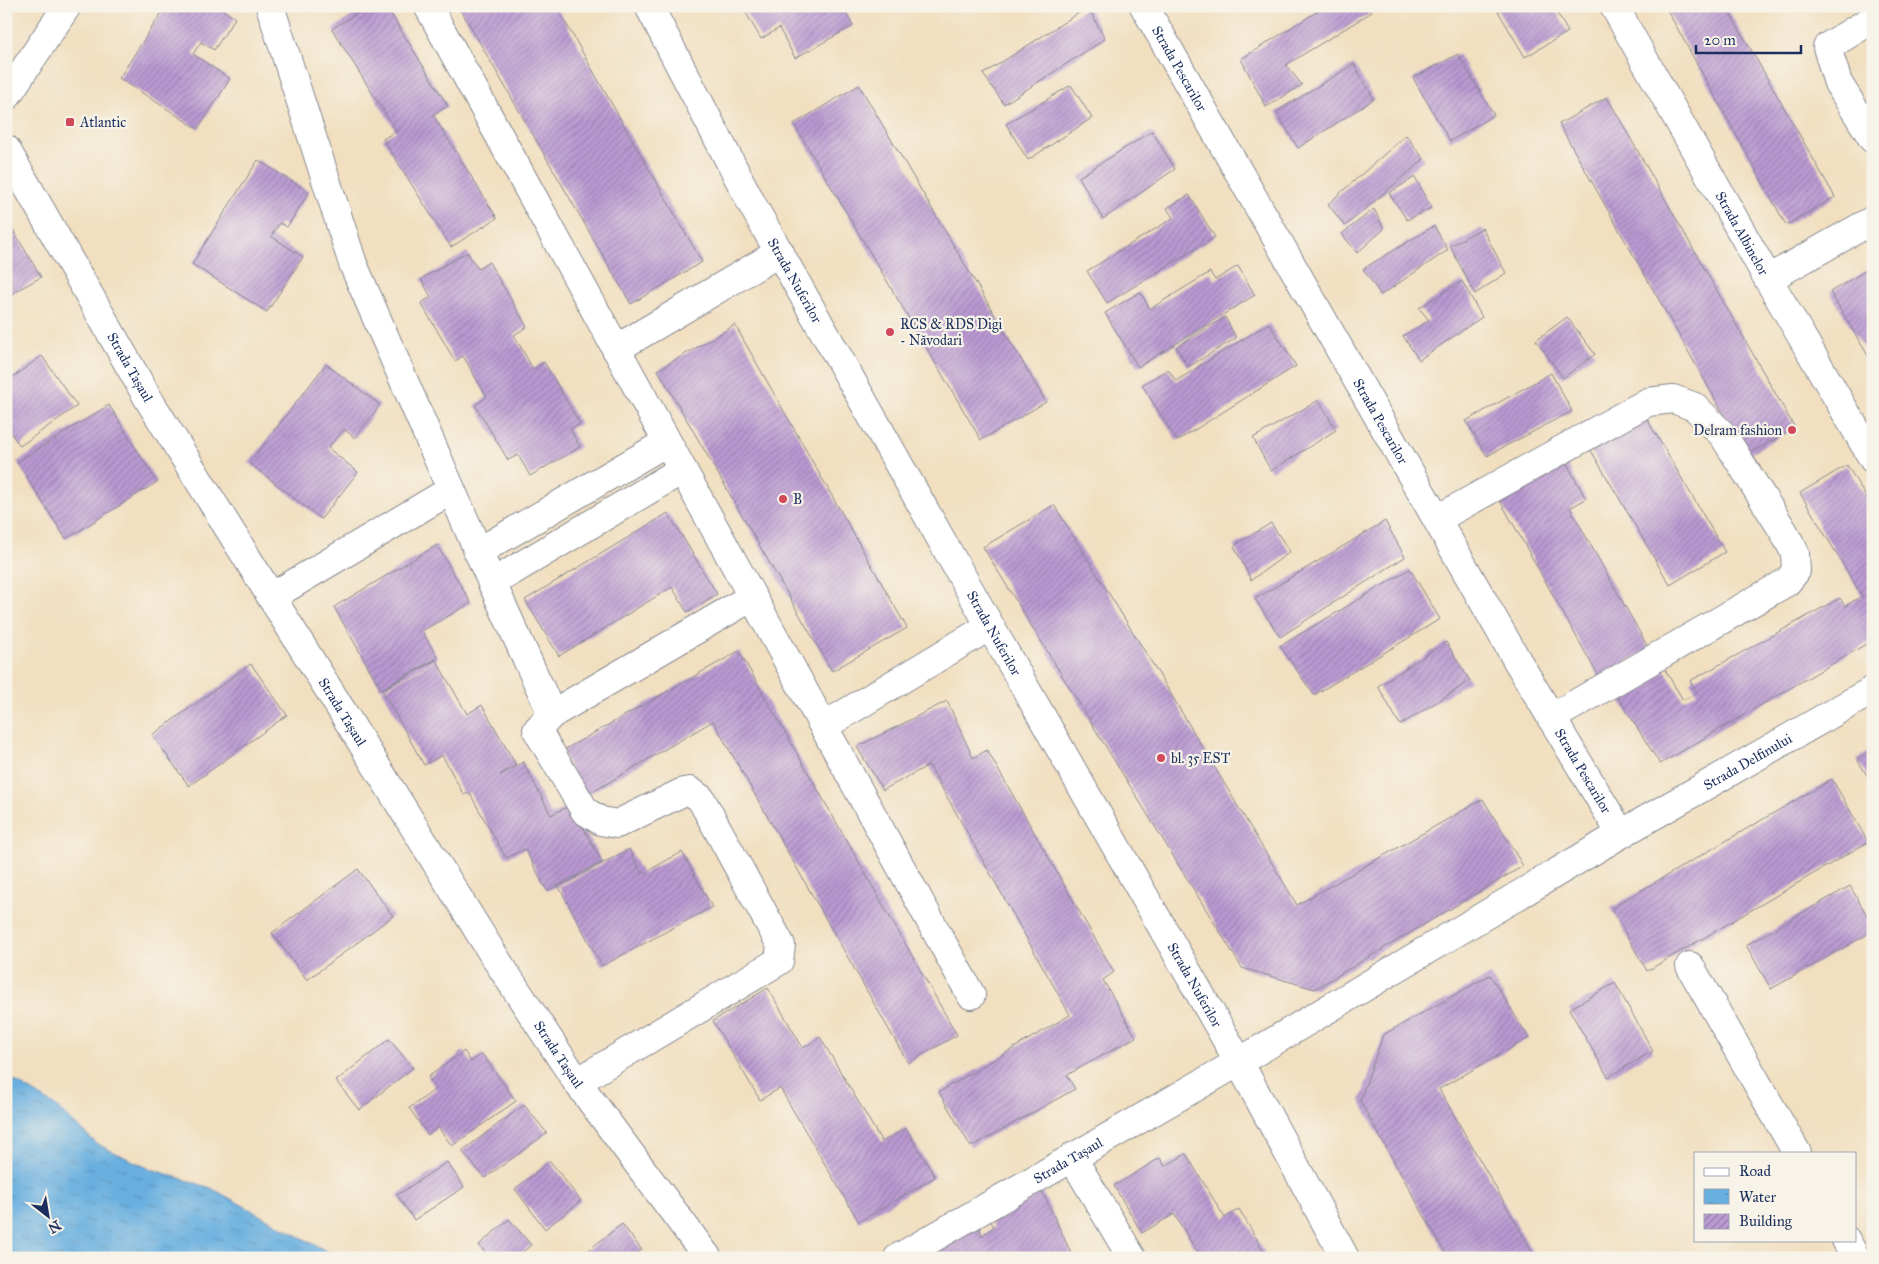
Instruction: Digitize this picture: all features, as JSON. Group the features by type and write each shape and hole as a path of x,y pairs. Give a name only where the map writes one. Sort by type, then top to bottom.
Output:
{"street":[{"path":"6,97 68,6"},
{"path":"270,6 353,264 478,552 552,714"},
{"path":"428,6 971,995"},
{"name":"Strada Nuferilor","path":"649,6 780,252 990,626 1239,1062 1344,1258"},
{"name":"Strada Pescarilor","path":"1144,6 1551,718 1621,834"},
{"name":"Strada Albinelor","path":"1614,6 1768,279 1873,459"},
{"path":"1873,19 1827,48 1838,83 1873,139"},
{"name":"Strada Tașaul","path":"6,149 149,400 496,958 578,1082 708,1258"},
{"path":"1768,279 1873,220"},
{"path":"616,349 780,252"},
{"path":"1437,519 1648,402 1673,399 1695,407 1723,435 1784,532 1795,553 1796,571 1787,582 1551,718"},
{"path":"478,552 667,442"},
{"path":"492,583 682,470"},
{"path":"271,596 451,490"},
{"path":"578,1082 779,961 780,945 701,799 690,792 683,792 617,824 600,821 585,811 537,730 552,714 752,597"},
{"path":"824,726 990,626"},
{"name":"Strada Delfinului","path":"1239,1062 1621,834 1873,690"},
{"path":"1690,966 1796,1152"},
{"name":"Strada Tașaul","path":"898,1258 1239,1062"},
{"path":"1072,1157 1132,1258"},
{"path":"1847,1242 1856,1258"}],"water":[{"path":"13,1080 54,1105 97,1144 148,1168 211,1188 339,1258 6,1258 6,1081"}],"building":[{"path":"166,6 217,6 235,18 214,50 201,42 193,54 230,79 198,129 119,78"},
{"path":"368,6 386,6 448,106 433,115 497,218 451,247 383,139 396,131 332,29"},
{"path":"556,6 702,262 631,304 459,7"},
{"path":"742,6 842,6 853,26 795,58 779,28 761,39"},
{"path":"1326,6 1369,6 1372,12 1286,65 1302,85 1266,107 1241,59"},
{"path":"1495,6 1553,6 1568,32 1525,57"},
{"path":"1665,6 1726,6 1835,197 1786,225"},
{"path":"1088,7 1105,39 1004,104 983,74"},
{"path":"1458,54 1494,115 1450,141 1413,78"},
{"path":"1354,64 1374,99 1298,148 1276,112"},
{"path":"859,85 1046,402 981,440 794,124"},
{"path":"1071,85 1092,118 1028,160 1006,124"},
{"path":"1607,97 1795,428 1747,455 1559,124"},
{"path":"1152,131 1175,169 1103,219 1079,177"},
{"path":"1406,135 1424,159 1345,226 1328,204"},
{"path":"258,160 309,192 287,227 280,223 271,236 303,257 267,312 192,264"},
{"path":"1415,177 1431,208 1407,220 1389,193"},
{"path":"1189,195 1215,237 1107,303 1087,271 1173,218 1167,208"},
{"path":"1374,209 1384,229 1357,253 1342,234"},
{"path":"6,218 41,277 9,295 6,299"},
{"path":"1434,226 1448,250 1381,295 1363,269"},
{"path":"1482,228 1506,273 1475,294 1450,246"},
{"path":"467,252 478,269 489,262 527,327 514,335 533,369 544,362 580,424 570,429 580,447 530,476 518,455 508,460 475,405 487,397 463,356 455,361 421,303 431,297 421,279"},
{"path":"1238,266 1255,295 1138,367 1105,313 1140,292 1150,309 1210,272 1215,280"},
{"path":"1870,268 1873,272 1873,364 1830,292"},
{"path":"1462,281 1482,317 1419,360 1403,336 1429,320 1419,308"},
{"path":"1225,317 1236,338 1188,367 1176,347"},
{"path":"1567,317 1595,354 1563,378 1536,340"},
{"path":"1269,323 1296,366 1177,441 1142,385 1168,369 1176,381"},
{"name":"B","path":"735,325 907,628 832,671 658,370"},
{"path":"42,356 77,406 20,446 6,426 6,382"},
{"path":"326,364 380,405 355,438 344,429 328,448 358,472 321,519 249,463"},
{"path":"1551,373 1572,411 1487,456 1466,421"},
{"path":"1319,400 1336,430 1271,471 1253,438"},
{"path":"109,405 157,482 66,539 17,462"},
{"path":"1644,414 1725,552 1670,585 1589,447"},
{"path":"1565,460 1586,499 1570,508 1649,649 1599,677 1498,497"},
{"path":"1847,465 1873,509 1873,640 1660,764 1616,694 1664,668 1683,700 1697,693 1690,681 1840,598 1845,606 1862,596 1800,493"},
{"name":"bl. 35 EST","path":"1054,505 1157,671 1297,905 1483,799 1523,866 1315,989 1242,968 983,547"},
{"path":"668,513 717,594 687,612 672,587 559,656 525,600"},
{"path":"1385,521 1405,557 1280,637 1255,599"},
{"path":"1271,523 1290,552 1251,580 1234,546"},
{"path":"437,545 471,603 422,631 438,658 381,689 334,607"},
{"path":"1410,569 1440,619 1314,695 1280,646"},
{"path":"1446,642 1470,681 1400,725 1378,686"},
{"path":"739,651 957,1035 908,1063 713,721 584,797 562,751"},
{"path":"436,660 467,714 482,705 516,765 500,775 523,762 551,815 571,805 602,862 547,891 525,849 506,858 469,792 464,795 442,755 424,765 382,690"},
{"path":"251,664 287,715 189,786 152,735"},
{"path":"947,701 973,758 987,750 1114,972 1103,980 1136,1037 1067,1075 1075,1089 971,1147 939,1092 1070,1015 929,765 883,790 857,747"},
{"path":"1873,749 1873,785 1857,759"},
{"path":"1832,779 1868,842 1647,971 1611,908"},
{"path":"629,849 642,874 682,852 712,907 602,966 559,887"},
{"path":"358,869 393,916 307,980 272,933"},
{"path":"1850,886 1873,926 1873,931 1771,989 1746,945"},
{"path":"1490,975 1529,1038 1439,1089 1536,1258 1448,1258 1360,1101 1383,1035"},
{"path":"1615,983 1653,1051 1608,1077 1569,1009"},
{"path":"768,988 803,1048 820,1037 882,1142 906,1128 935,1177 859,1222 780,1088 760,1100 713,1021"},
{"path":"389,1039 413,1068 359,1110 336,1081"},
{"path":"464,1051 471,1062 482,1054 516,1101 452,1146 438,1127 428,1135 409,1108 436,1089 428,1077"},
{"path":"524,1105 547,1133 485,1178 462,1151"},
{"path":"1186,1154 1225,1218 1239,1209 1268,1258 1201,1258 1174,1214 1142,1233 1114,1186 1160,1158 1165,1166"},
{"path":"550,1161 581,1201 545,1229 515,1189"},
{"path":"447,1162 464,1187 414,1220 397,1195"},
{"path":"1040,1187 1073,1257 927,1258 925,1254 979,1225 982,1236 994,1227 988,1216"},
{"path":"509,1219 531,1245 516,1258 490,1258 479,1245"},
{"path":"622,1224 642,1250 632,1258 578,1258"}],"place":[{"name":"Atlantic","path":"70,122"},
{"name":"RCS & RDS Digi - Năvodari","path":"890,332"},
{"name":"Delram fashion","path":"1792,430"},
{"name":"B","path":"783,499"},
{"name":"bl. 35 EST","path":"1161,758"}]}
